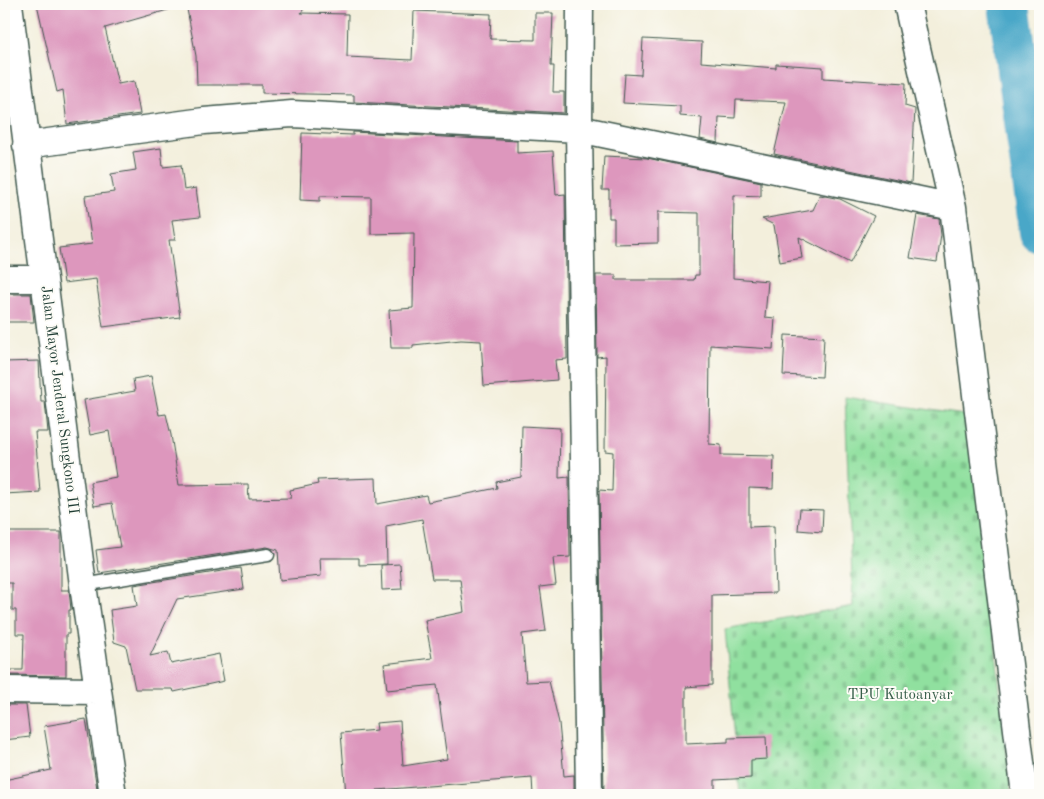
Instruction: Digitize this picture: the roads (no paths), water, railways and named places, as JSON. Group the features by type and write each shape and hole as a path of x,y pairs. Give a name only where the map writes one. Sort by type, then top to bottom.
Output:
{"street":[{"name":"Jalan Mayor Jenderal Sungkono III","path":"10,4 9,38 26,145 83,585 113,795"},
{"path":"580,4 579,129 589,795"},
{"path":"907,4 953,207 1025,795"},
{"path":"26,145 204,120 292,114 579,129 953,207"},
{"path":"4,279 44,279"},
{"path":"4,690 98,691"}],"lane":[{"path":"83,585 268,555"}],"waterway":[{"path":"1009,4 1040,232"}],"park label":[{"name":"TPU Kutoanyar","path":"900,695"}]}
